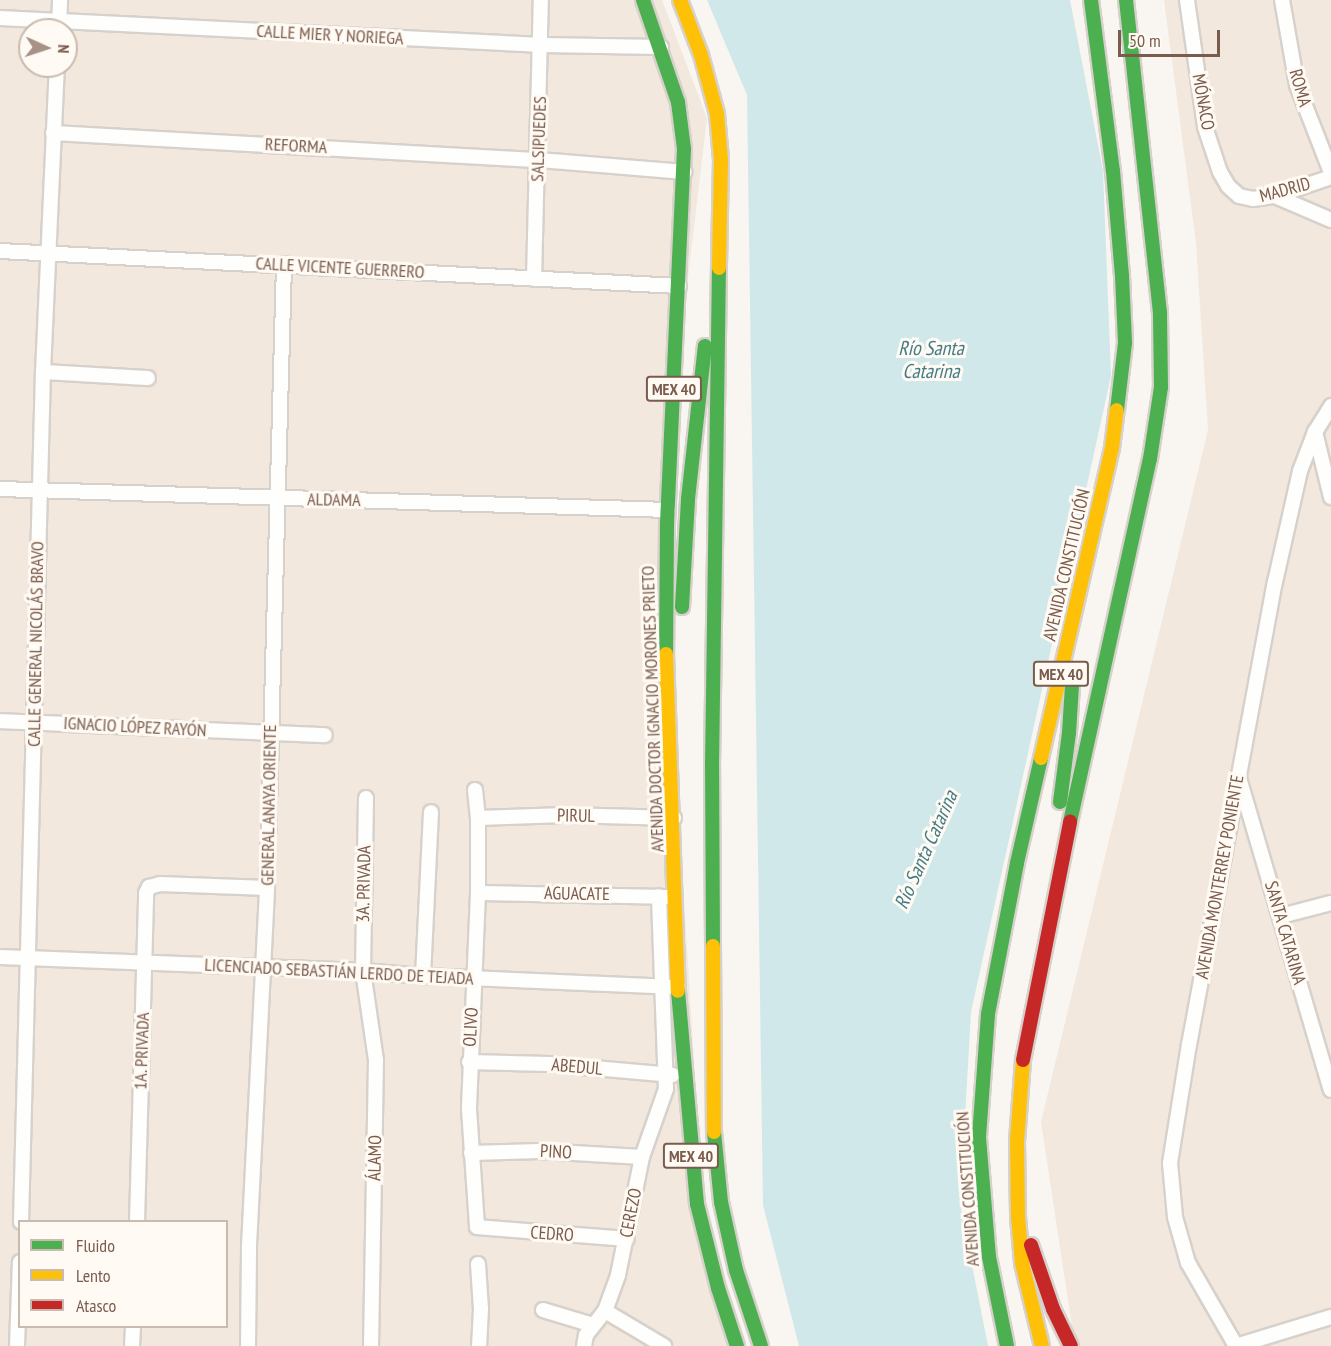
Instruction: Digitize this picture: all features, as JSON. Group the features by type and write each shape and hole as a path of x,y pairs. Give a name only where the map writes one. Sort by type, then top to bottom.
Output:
{"highway":[{"name":"AVENIDA DOCTOR IGNACIO MORONES PRIETO","path":"643,0 678,102 684,149 668,510 666,655 674,818 678,987 684,1074 697,1204 715,1278 737,1346"},
{"name":"MEX 40","path":"680,0 702,55 717,114 721,160 712,767 714,1134 721,1202 736,1270 761,1346"},
{"name":"AVENIDA CONSTITUCIÓN","path":"1007,1346 996,1296 985,1217 979,1137 981,1083 988,1014 1017,863 1112,448 1125,343 1113,171 1091,0"},
{"name":"MEX 40","path":"1042,1346 1022,1263 1018,1217 1017,1142 1023,1055 1056,888 1150,459 1161,387 1160,313 1126,0"},
{"path":"671,783 688,499 721,227"},
{"path":"1056,888 1052,857 1069,733 1076,611"},
{"path":"1018,1217 1035,1254 1053,1309 1071,1346"}],"street":[{"path":"59,18 60,0"},
{"name":"SALSIPUEDES","path":"534,279 542,45 541,0"},
{"name":"MÓNACO","path":"1187,0 1205,127 1220,172 1228,186 1239,196"},
{"name":"ROMA","path":"1282,0 1297,85 1331,172"},
{"name":"CALLE MIER Y NORIEGA","path":"0,18 18,20"},
{"name":"CALLE MIER Y NORIEGA","path":"78,26 542,45 661,47"},
{"name":"CALLE GENERAL NICOLÁS BRAVO","path":"21,1220 40,490 56,78"},
{"name":"REFORMA","path":"53,134 539,160 684,172"},
{"name":"MADRID","path":"1239,196 1253,199 1275,196 1331,177"},
{"path":"1275,196 1331,220"},
{"name":"CALLE VICENTE GUERRERO","path":"0,251 679,286"},
{"name":"GENERAL ANAYA ORIENTE","path":"248,1346 249,1246 267,888 284,264"},
{"path":"44,372 148,378"},
{"name":"AVENIDA MONTERREY PONIENTE","path":"1236,1346 1188,1263 1175,1216 1170,1163 1187,1055 1238,777 1295,493 1300,471 1315,432 1331,406"},
{"path":"1315,432 1331,496"},
{"name":"ALDAMA","path":"0,489 668,510"},
{"name":"IGNACIO LÓPEZ RAYÓN","path":"0,721 326,735"},
{"name":"SANTA CATARINA","path":"1238,777 1331,1090"},
{"name":"OLIVO","path":"475,790 478,818 478,893 469,1062 471,1153 477,1227"},
{"name":"3A. PRIVADA","path":"363,970 366,798"},
{"path":"423,976 430,812"},
{"name":"PIRUL","path":"478,818 565,815 674,818"},
{"name":"1A. PRIVADA","path":"137,1220 146,893 154,885 267,888"},
{"name":"AGUACATE","path":"478,893 676,897"},
{"name":"CEREZO","path":"584,1346 586,1335 605,1311 618,1275 642,1157 663,1102 666,1075 659,896"},
{"path":"1281,916 1331,903"},
{"name":"LICENCIADO SEBASTIÁN LERDO DE TEJADA","path":"0,957 363,970 423,976 678,987"},
{"name":"ÁLAMO","path":"363,970 376,1060 371,1346"},
{"name":"ABEDUL","path":"469,1062 549,1064 666,1075 684,1074"},
{"name":"PINO","path":"471,1153 540,1151 642,1157"},
{"name":"CEDRO","path":"477,1227 627,1239"},
{"path":"478,1264 481,1309 479,1346"},
{"path":"543,1310 593,1325"},
{"path":"605,1311 664,1346"},
{"path":"1236,1346 1331,1317"},
{"path":"17,1346 18,1318"},
{"path":"132,1346 133,1328"}],"shaded area":[{"path":"0,0 662,0 707,118 660,512 708,1288 740,1346 0,1346"},
{"path":"1164,0 1331,0 1331,1346 1075,1346 1041,1122 1208,430 1196,243"}],"water":[{"name":"Río Santa Catarina","path":"707,0 1070,0 1103,171 1111,376 971,1012 960,1204 988,1346 799,1346 763,1205 747,95"}],"traffic: fast":[{"path":"643,0 678,102 684,149 667,523 666,654"},
{"path":"1091,0 1113,171 1122,276 1125,343 1117,410"},
{"path":"1070,822 1150,459 1161,387 1160,313 1126,0"},
{"path":"713,946 712,767 719,268"},
{"path":"682,607 688,499 705,346"},
{"path":"1060,802 1069,733 1073,670"},
{"path":"1007,1346 989,1257 979,1137 988,1014 1017,863 1041,758"},
{"path":"678,991 697,1204 718,1288 737,1346"},
{"path":"714,1132 721,1202 736,1270 761,1346"}],"traffic: slow":[{"path":"680,0 701,55 717,114 721,160 719,268"},
{"path":"1041,758 1112,448 1117,410"},
{"path":"666,654 678,991"},
{"path":"713,946 714,1132"},
{"path":"1023,1060 1017,1142 1018,1217 1022,1263 1042,1346"}],"traffic: jam":[{"path":"1023,1060 1070,822"},
{"path":"1031,1245 1053,1309 1071,1346"}]}
